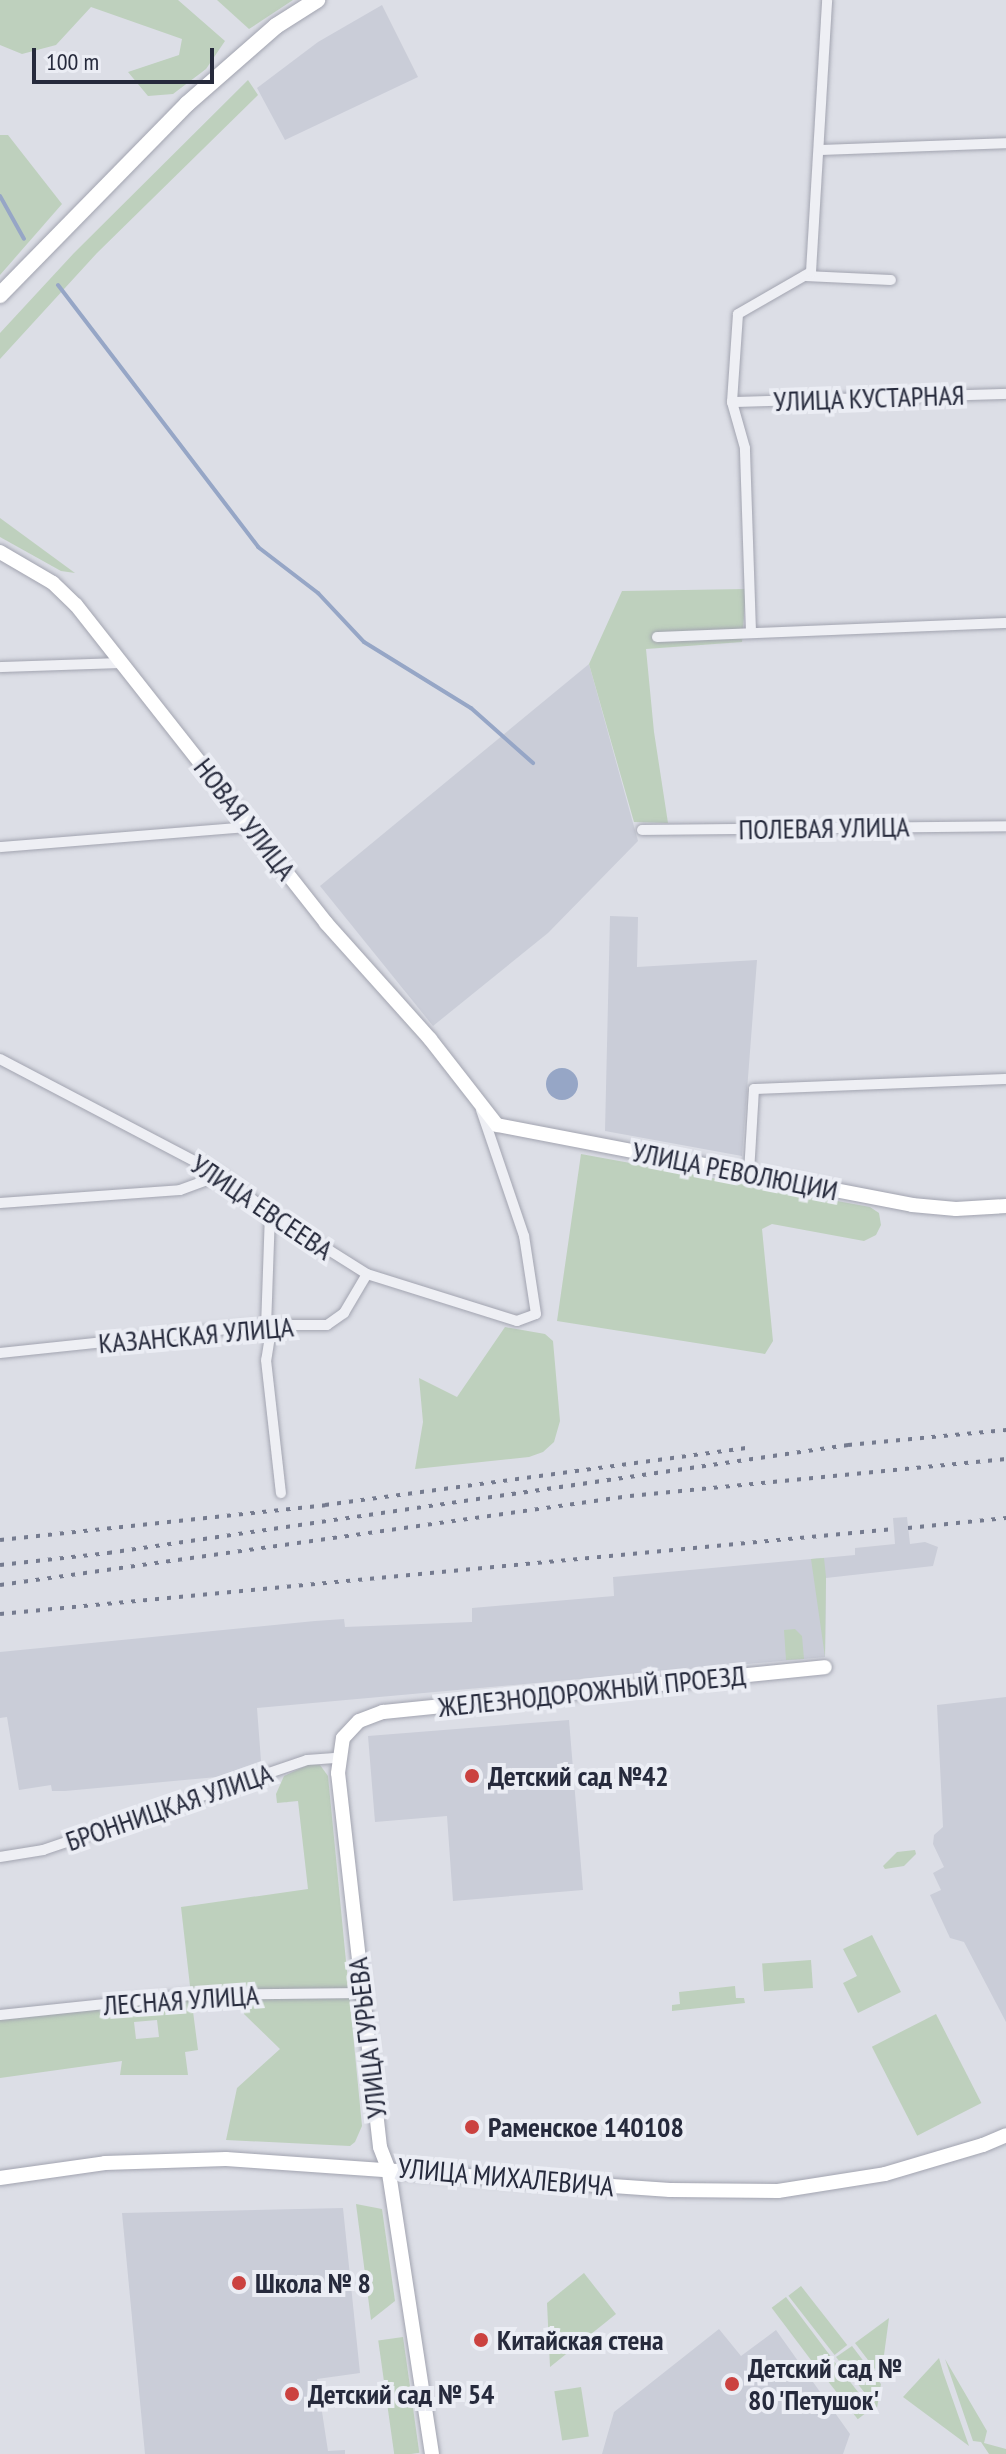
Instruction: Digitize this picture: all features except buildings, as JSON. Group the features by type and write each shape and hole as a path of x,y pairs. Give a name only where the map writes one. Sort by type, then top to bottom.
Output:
{"main road":[{"path":"0,295 208,85 276,26 317,0"}],"street":[{"path":"751,632 745,448 732,402 738,314 811,272 827,0"},
{"path":"819,150 1006,143"},
{"path":"804,276 891,280"},
{"name":"УЛИЦА КУСТАРНАЯ","path":"732,402 1006,394"},
{"name":"НОВАЯ УЛИЦА","path":"0,552 64,594 123,663 326,923 430,1039 478,1101"},
{"path":"657,637 1006,623"},
{"path":"0,667 123,663"},
{"name":"ПОЛЕВАЯ УЛИЦА","path":"642,830 1006,826"},
{"path":"0,847 251,827"},
{"name":"УЛИЦА ЕВСЕЕВА","path":"0,1059 221,1175 270,1213 367,1274 517,1321 536,1314 524,1236 478,1101"},
{"path":"749,1173 754,1089 1006,1079"},
{"name":"УЛИЦА РЕВОЛЮЦИИ","path":"478,1101 497,1125 504,1128 912,1205 956,1209 1006,1206"},
{"path":"0,1203 180,1190 221,1175"},
{"path":"270,1213 266,1325 271,1330 266,1360 281,1493"},
{"name":"КАЗАНСКАЯ УЛИЦА","path":"0,1353 266,1325 332,1323 344,1313 367,1274"},
{"name":"ЖЕЛЕЗНОДОРОЖНЫЙ ПРОЕЗД","path":"338,1758 345,1735 359,1721 383,1712 825,1667"},
{"name":"БРОННИЦКАЯ УЛИЦА","path":"0,1857 43,1850 307,1760 338,1758"},
{"name":"УЛИЦА ГУРЬЕВА","path":"338,1758 380,2147 388,2168 410,2330 432,2454"},
{"name":"ЛЕСНАЯ УЛИЦА","path":"0,2015 191,1995 362,1993"},
{"name":"УЛИЦА МИХАЛЕВИЧА","path":"0,2178 105,2163 180,2158 388,2168 670,2190 778,2191 885,2174 983,2145 1006,2135"}],"shaded area":[{"path":"382,5 418,77 285,140 257,88 318,42"},
{"path":"589,664 638,841 548,933 433,1026 320,886"},
{"path":"610,916 638,917 637,967 757,960 742,1156 605,1131"},
{"path":"907,1517 910,1544 925,1542 938,1547 933,1566 826,1578 825,1657 257,1708 261,1761 217,1777 65,1791 52,1791 51,1785 19,1790 7,1717 0,1718 0,1652 344,1619 345,1627 472,1622 472,1608 614,1596 613,1577 855,1555 855,1548 895,1544 893,1518"},
{"path":"1006,1697 1006,2022 964,1942 950,1938 930,1895 941,1890 933,1873 944,1867 933,1844 934,1835 943,1827 937,1705"},
{"name":"Детский сад №42","path":"569,1720 583,1890 453,1901 447,1816 375,1822 368,1736"},
{"name":"Школа № 8","path":"343,2208 360,2373 317,2379 328,2451 345,2450 345,2454 145,2454 122,2213"},
{"name":"Детский сад № 80 'Петушок'","path":"719,2329 741,2356 776,2330 850,2434 843,2454 602,2454 614,2412"}],"green space":[{"path":"0,0 178,0 225,41 206,69 173,94 148,96 128,72 179,55 182,39 91,7 56,45 22,54 0,45"},
{"path":"217,0 293,0 249,29"},
{"path":"248,80 258,95 97,253 0,359 0,333 74,253"},
{"path":"0,135 8,135 62,204 0,275"},
{"path":"0,518 75,573 61,571 0,537"},
{"path":"746,589 742,642 646,649 654,732 668,823 634,822 589,664 622,591"},
{"path":"581,1154 870,1207 879,1213 881,1225 876,1235 864,1241 772,1224 762,1229 773,1341 765,1354 557,1321"},
{"path":"505,1327 545,1334 553,1341 560,1421 554,1442 543,1452 529,1457 415,1469 423,1422 419,1378 457,1397"},
{"path":"824,1558 826,1577 825,1657 811,1559"},
{"path":"795,1629 802,1636 804,1659 786,1660 784,1630"},
{"path":"310,1764 320,1765 328,1776 362,2126 355,2142 350,2146 226,2140 237,2088 280,2049 244,2014 242,1995 191,1996 198,2050 185,2052 188,2075 120,2075 122,2061 0,2078 0,2015 191,1995 181,1907 308,1889 298,1801 277,1803 276,1794 284,1776","holes":["157,2020 159,2037 136,2039 134,2022"]},
{"path":"915,1850 916,1854 904,1866 885,1869 883,1866 897,1852"},
{"path":"872,1935 901,1992 858,2013 843,1983 857,1976 843,1949"},
{"path":"811,1960 813,1988 764,1991 762,1963"},
{"path":"735,1986 736,1998 744,1998 745,2003 672,2011 672,2005 680,2004 679,1992"},
{"path":"936,2014 981,2103 917,2136 872,2047"},
{"path":"356,2204 382,2209 395,2301 371,2320"},
{"path":"584,2273 616,2314 550,2367 547,2303"},
{"path":"801,2286 847,2345 835,2355 788,2296"},
{"path":"786,2297 832,2358 817,2369 772,2308"},
{"path":"889,2318 881,2377 855,2343"},
{"path":"403,2337 419,2453 394,2454 378,2340"},
{"path":"852,2346 881,2384 877,2408 836,2357"},
{"path":"939,2358 943,2372 969,2446 903,2397"},
{"path":"945,2359 987,2431 984,2443 1006,2449 1006,2454 989,2454 981,2442 973,2441"},
{"path":"833,2360 871,2409 858,2419 820,2370"},
{"path":"581,2387 589,2436 562,2441 554,2391"}],"water":[{"path":"562,1068 573,1073 578,1084 573,1095 562,1100 551,1095 546,1084 551,1073"}],"waterway":[{"path":"0,196 24,239"},
{"path":"58,285 258,547 318,593 364,642 471,708 533,763"}],"railway":[{"path":"0,1565 108,1553 848,1445 1006,1430"},
{"path":"0,1540 325,1505 746,1448"},
{"path":"0,1585 630,1496 1006,1459"},
{"path":"908,1528 1006,1518"},
{"path":"0,1614 894,1529"}],"place":[{"name":"Детский сад №42","path":"472,1776"},
{"name":"Раменское 140108","path":"472,2127"},
{"name":"Школа № 8","path":"239,2283"},
{"name":"Китайская стена","path":"481,2340"},
{"name":"Детский сад № 80 'Петушок'","path":"732,2384"},
{"name":"Детский сад № 54","path":"292,2394"}]}
